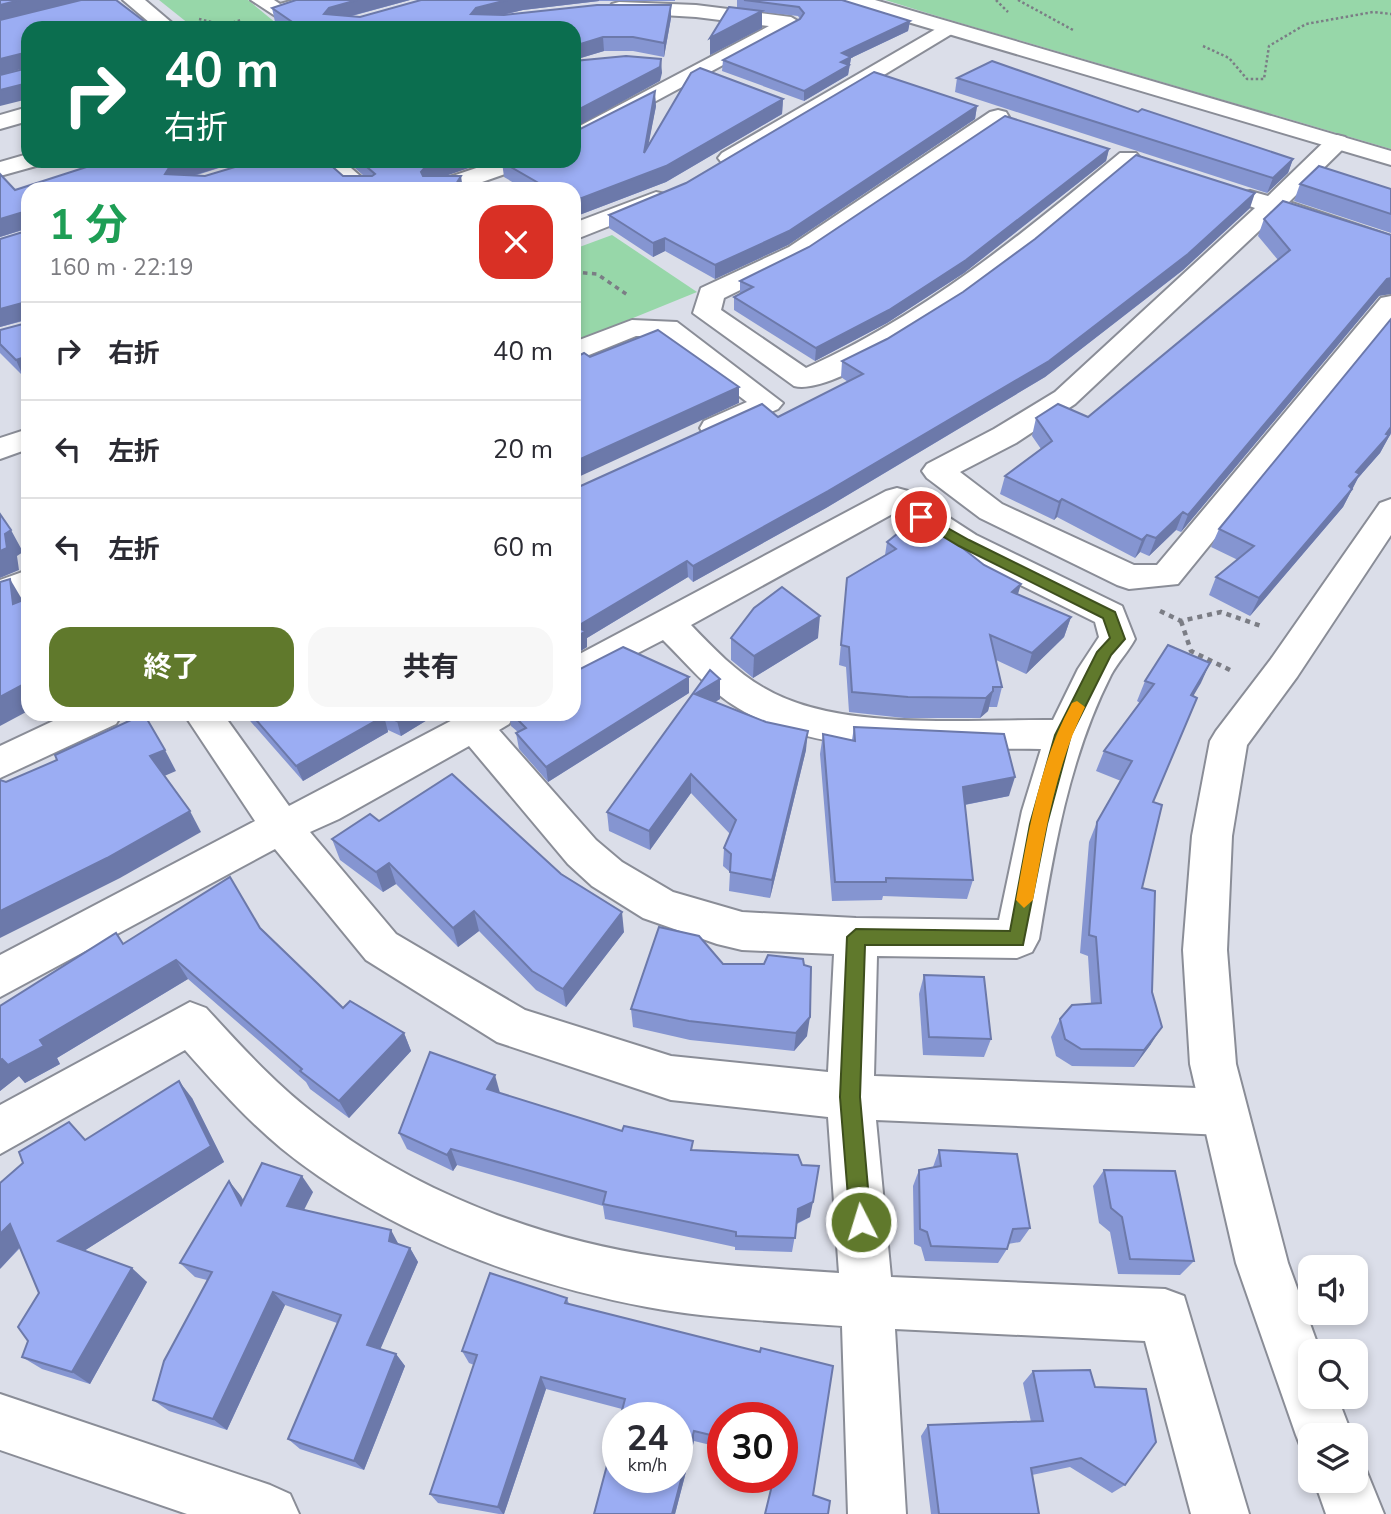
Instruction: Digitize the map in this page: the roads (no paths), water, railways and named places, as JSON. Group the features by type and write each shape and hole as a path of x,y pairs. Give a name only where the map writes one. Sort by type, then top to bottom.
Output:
{"street":[{"path":"133,0 159,21"},
{"path":"261,0 277,11 315,0"},
{"path":"853,0 1391,158"},
{"path":"581,134 791,23 675,9 602,9"},
{"path":"710,170 948,28"},
{"path":"672,65 721,82"},
{"path":"867,74 898,84"},
{"path":"782,103 806,112"},
{"path":"973,108 1011,121 798,252 711,294 708,313 804,380 843,363 952,302 1128,158"},
{"path":"0,122 21,116"},
{"path":"1337,142 1065,398 1005,436 938,471 991,511 1129,578 1166,576 1391,304"},
{"path":"1096,148 1154,166"},
{"path":"0,169 21,163"},
{"path":"338,168 354,182"},
{"path":"458,182 500,168"},
{"path":"581,229 676,189"},
{"path":"1233,192 1391,244"},
{"path":"581,349 632,328 667,328 768,403 695,437"},
{"path":"486,721 582,852 607,874 642,896 718,926 743,931 856,937 1017,939 1038,824 1063,735 1105,652 1117,639 1110,615 952,537 897,498 581,669"},
{"path":"1319,1423 1295,1363 1262,1263 1213,1064 1205,950 1212,836 1230,741 1284,668 1391,510"},
{"path":"0,594 21,585"},
{"path":"667,623 723,677 746,695 763,705 818,726 855,732 1063,735"},
{"path":"0,763 88,721"},
{"path":"208,721 281,827 381,947 513,1027 671,1078 850,1097 1224,1112"},
{"path":"0,977 281,827 325,808 483,721"},
{"path":"856,937 850,1097 867,1303 877,1514"},
{"path":"0,1131 190,1023 249,1088 315,1144 431,1213 506,1243 578,1266 648,1281 867,1303 1165,1315 1220,1514"},
{"path":"0,1422 270,1514"},
{"path":"1347,1493 1355,1514"}]}
